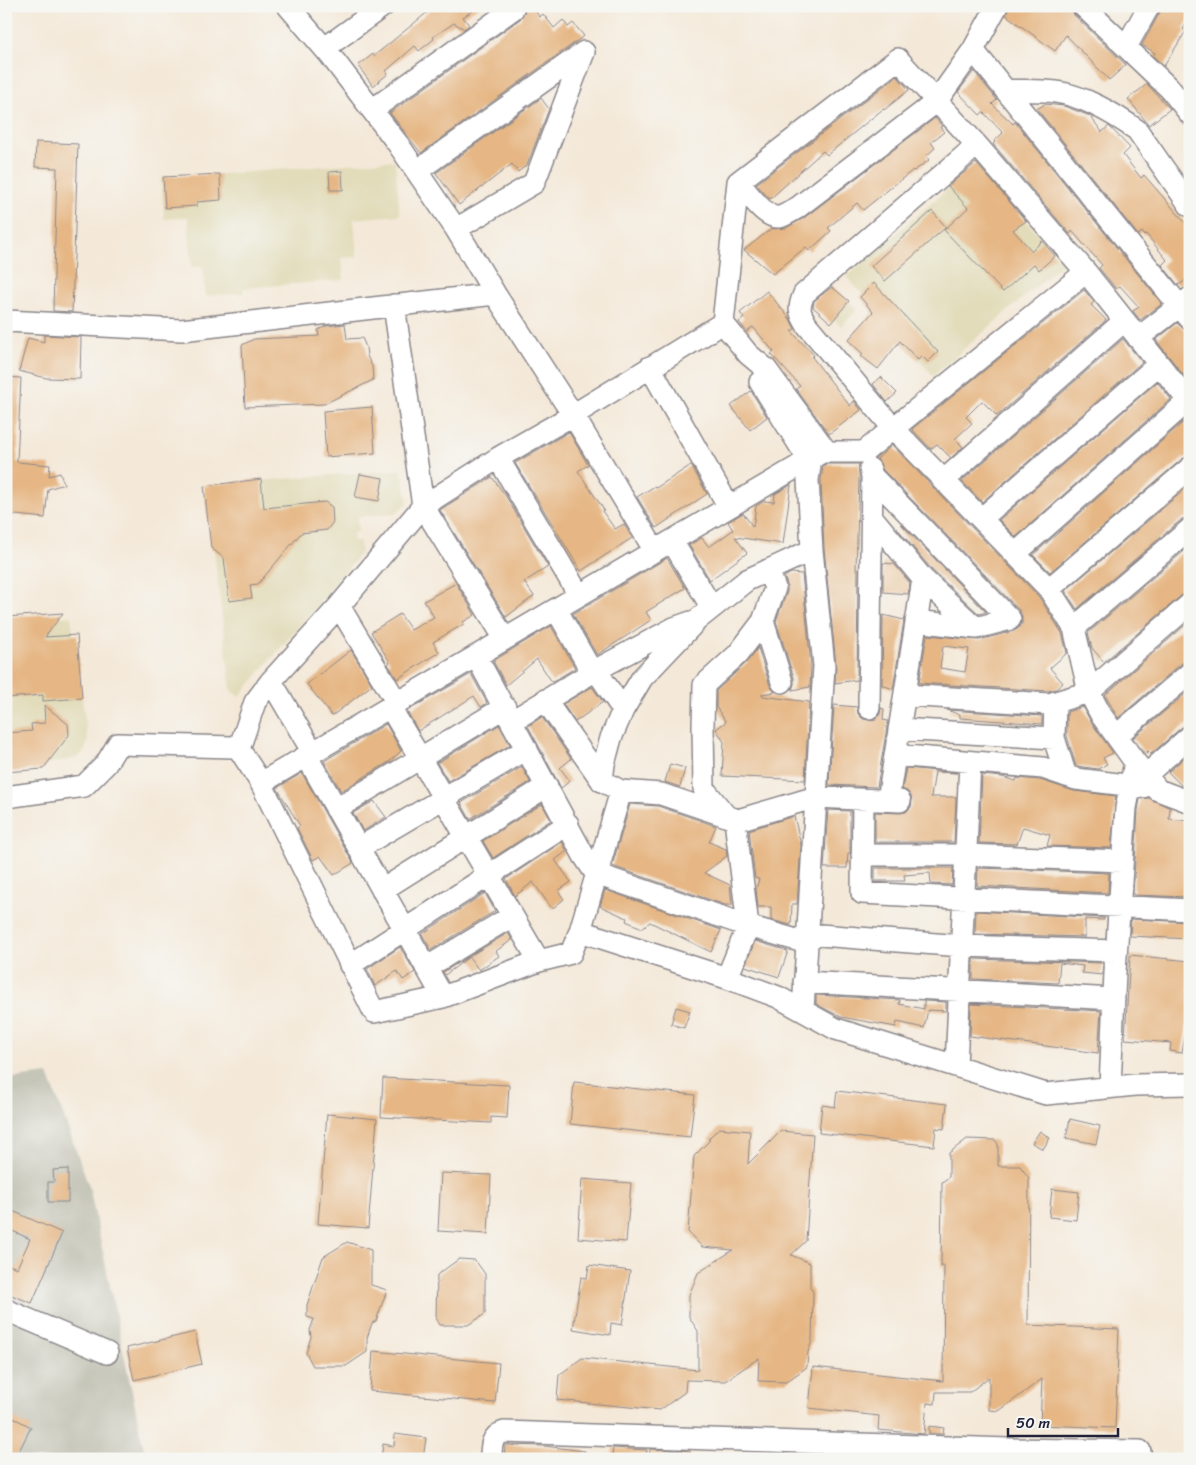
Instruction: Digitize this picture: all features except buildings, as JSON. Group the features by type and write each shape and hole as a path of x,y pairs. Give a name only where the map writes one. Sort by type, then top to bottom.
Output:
{"street":[{"path":"288,6 324,48 372,110 456,229 494,294 573,415 663,546 704,614"},
{"path":"324,48 383,6"},
{"path":"738,182 769,215 777,218 797,208 936,102 973,50 998,6"},
{"path":"1083,6 1170,89 1190,114"},
{"path":"1126,47 1149,6"},
{"path":"372,110 513,9"},
{"path":"973,50 1186,308 1138,338"},
{"path":"416,172 584,52 534,183 456,229"},
{"path":"815,458 803,451 759,380 748,354 723,323 738,182 898,59 977,145 1086,272 1189,402 1015,554"},
{"path":"1005,90 1058,92 1092,103 1128,124 1137,130 1190,206"},
{"path":"977,145 804,294 800,303 800,314 807,325 893,428 1049,589 1074,628 1089,692 1101,715 1142,778"},
{"path":"261,783 309,753 815,458 864,452 1086,272"},
{"path":"6,320 181,330 494,294"},
{"path":"394,306 423,506 505,639"},
{"path":"943,481 1124,320"},
{"path":"239,749 255,702 271,681 339,606 423,506 498,458 573,415 723,323"},
{"path":"981,519 1159,364"},
{"path":"650,367 729,507"},
{"path":"864,452 872,476 869,708"},
{"path":"498,458 579,595"},
{"path":"803,1010 824,666 812,550 808,480 815,458"},
{"path":"1049,589 1190,468"},
{"path":"872,476 1010,619 976,628 916,622"},
{"path":"871,516 923,579 976,628"},
{"path":"1074,628 1190,529"},
{"path":"602,782 604,764 611,738 623,710 642,678 704,614 747,580 812,550"},
{"path":"727,978 748,926 735,820 726,816 704,789 704,685 738,654 763,621 775,588 768,570"},
{"path":"545,700 602,782 621,791 661,794 738,820 816,797 894,801 895,755 923,579"},
{"path":"905,696 1049,704 1089,692 1190,604"},
{"path":"339,606 420,758 539,961"},
{"path":"556,609 594,671 623,710"},
{"path":"336,809 420,758 508,714 545,700 594,671 704,614"},
{"path":"763,621 782,682"},
{"path":"476,656 584,856 596,874 748,926 807,938 1116,951"},
{"path":"1116,736 1190,673"},
{"path":"271,681 336,809 443,997"},
{"path":"1055,702 1054,738 1066,776"},
{"path":"899,729 1054,738"},
{"path":"1110,1087 1116,951 1126,808 1142,778 1190,736"},
{"path":"6,797 84,786 106,764 118,744 233,747 239,749 261,783 374,1012 443,997 539,961 571,953 580,931 621,791"},
{"path":"359,848 527,749"},
{"path":"895,755 1043,768 1076,779 1142,778 1190,802"},
{"path":"956,1066 970,762"},
{"path":"382,890 547,786"},
{"path":"863,799 862,894 1190,910"},
{"path":"350,965 568,824"},
{"path":"862,855 1122,861"},
{"path":"426,968 512,916"},
{"path":"580,931 727,978 778,997 836,1029 1046,1094 1135,1084 1190,1084"},
{"path":"804,982 1114,1000"},
{"path":"6,1310 107,1353"},
{"path":"491,1459 492,1440 497,1434 504,1432 1017,1454 1140,1451"}],"shaded area":[{"path":"395,160 400,215 354,219 357,257 342,258 344,280 243,288 243,293 206,296 203,266 192,267 188,217 164,219 161,179"},
{"path":"976,164 1063,263 933,376 847,277"},
{"path":"833,287 857,310 841,326 817,304"},
{"path":"402,471 408,503 395,513 357,517 358,532 353,533 354,541 360,541 361,553 239,697 231,691 206,485"},
{"path":"71,616 88,742 84,752 76,758 36,766 6,765 6,623"},
{"path":"48,1074 89,1186 146,1459 6,1459 6,1079"}]}
